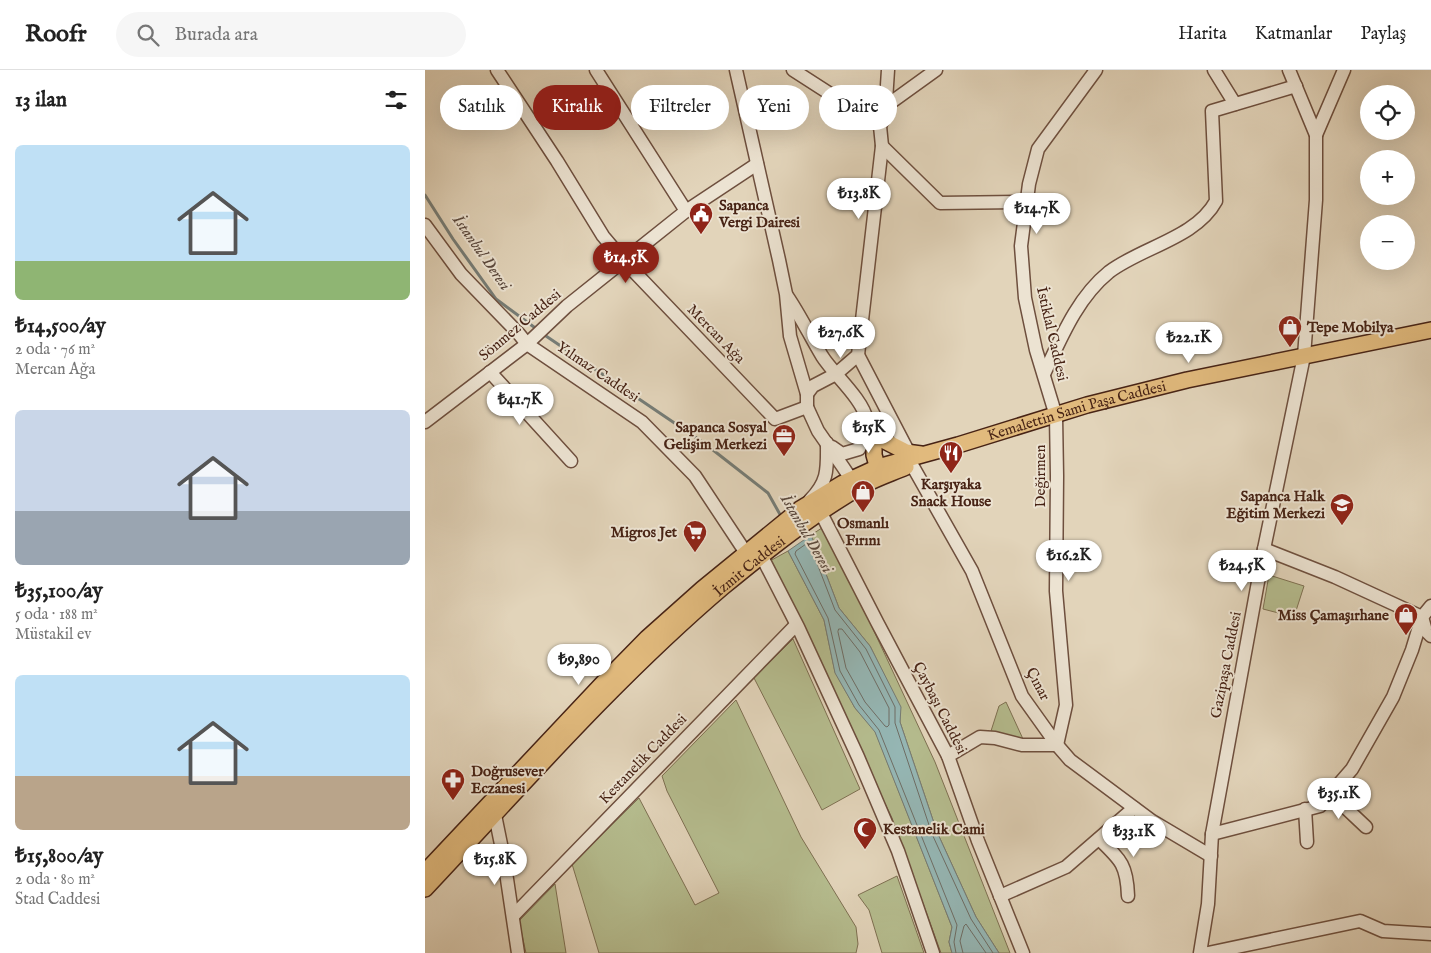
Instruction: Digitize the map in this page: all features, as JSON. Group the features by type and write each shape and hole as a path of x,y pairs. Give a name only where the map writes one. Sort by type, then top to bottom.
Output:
{"main road":[{"name":"Kemalettin Sami Paşa Caddesi","path":"958,445 1087,406 1187,380 1431,330"},
{"path":"867,432 910,459 925,454"},
{"path":"867,432 874,444 874,455 879,472"},
{"name":"İzmit Caddesi","path":"425,872 647,638 746,553 770,541 858,482 910,459 958,445"},
{"name":"İzmit Caddesi","path":"879,472 925,454 958,445"},
{"name":"İzmit Caddesi","path":"810,514 858,482"},
{"name":"İzmit Caddesi","path":"425,889 611,691 655,647 761,555 770,541"}],"street":[{"name":"Mercan Ağa","path":"497,70 557,161 603,236 624,261 775,419 807,400"},
{"path":"596,70 686,211"},
{"path":"736,70 786,294 790,336 807,400 818,431 858,482"},
{"path":"793,70 819,87"},
{"path":"887,85 888,70"},
{"path":"897,98 936,70"},
{"name":"İstiklal Caddesi","path":"1056,416 1036,350 1025,298 1021,246 1029,184 1038,149 1096,70"},
{"path":"1214,70 1235,104"},
{"path":"1289,70 1315,135"},
{"path":"1315,135 1343,70"},
{"path":"1043,374 1071,318 1096,284 1129,259 1191,228 1210,211 1216,201 1212,111 1295,86"},
{"path":"807,400 813,386 836,374 858,355 882,146 880,130"},
{"name":"Gazipaşa Caddesi","path":"1200,953 1208,904 1212,834 1264,549 1304,356 1316,200 1315,135"},
{"path":"882,146 940,203 1027,202"},
{"name":"Sönmez Caddesi","path":"425,422 530,341 567,306 686,211 757,164"},
{"name":"Yılmaz Caddesi","path":"425,225 461,274 519,334 642,422 695,476 746,553"},
{"path":"786,294 823,357 856,399 867,419 867,432 859,449 842,454 827,443"},
{"name":"Çınar","path":"858,355 910,459 972,572 1023,696 1057,745 1070,760 1152,821 1211,856"},
{"path":"490,372 571,461"},
{"name":"Değirmen","path":"1056,416 1056,591 1066,705 1057,745"},
{"path":"810,514 827,473 827,443"},
{"name":"Çaybaşı Caddesi","path":"810,514 877,622 948,756 978,841 1023,953"},
{"path":"1264,549 1335,577 1422,616 1427,631 1431,636"},
{"path":"761,555 797,625 899,851 933,953"},
{"path":"1212,834 1320,806 1352,769 1393,697 1412,650 1422,616 1431,606"},
{"name":"Kestanelik Caddesi","path":"513,916 797,625"},
{"path":"948,756 980,737 1022,744 1057,745"},
{"path":"1331,794 1365,827"},
{"path":"1000,896 1066,867 1134,808"},
{"path":"1305,809 1307,842"},
{"path":"495,814 505,859 519,953"},
{"path":"1099,839 1121,860 1127,877 1128,896"},
{"path":"1208,953 1360,922 1383,930 1431,934"}],"green space":[{"path":"825,526 935,762 1010,953 999,953 976,917 937,832 900,722 900,707 870,646 839,608 811,535"},
{"path":"788,551 824,620 835,672 855,708 875,731 952,927 949,942 952,953 941,953 892,818 768,562"},
{"path":"1269,575 1304,586 1294,617 1263,609"},
{"path":"793,639 860,789 822,810 754,678"},
{"path":"736,700 801,837 856,927 858,944 856,953 599,953 572,864 639,798 695,905 719,893 667,791 662,776"},
{"path":"1006,702 1023,739 991,731 999,706"},
{"path":"897,876 924,953 882,953 869,910 858,895"},
{"path":"555,884 566,953 526,953 519,921"}],"water":[{"path":"811,535 839,608 870,646 901,707 900,722 937,832 976,917 999,953 952,953 949,942 952,927 875,732 855,708 835,673 824,620 788,551"}],"waterway":[{"name":"İstanbul Deresi","path":"425,195 453,239 496,299 538,330"},
{"name":"İstanbul Deresi","path":"543,334 704,443 768,493 782,518"}],"place":[{"name":"Sapanca Vergi Dairesi","path":"701,235"},
{"name":"Tepe Mobilya","path":"1290,348"},
{"name":"Sapanca Sosyal Gelişim Merkezi","path":"784,457"},
{"name":"Karşıyaka Snack House","path":"951,474"},
{"name":"Osmanlı Fırını","path":"863,513"},
{"name":"Sapanca Halk Eğitim Merkezi","path":"1342,526"},
{"name":"Migros Jet","path":"695,553"},
{"name":"Miss Çamaşırhane","path":"1406,636"},
{"name":"Doğrusever Eczanesi","path":"453,801"},
{"name":"Kestanelik Cami","path":"865,850"}]}
